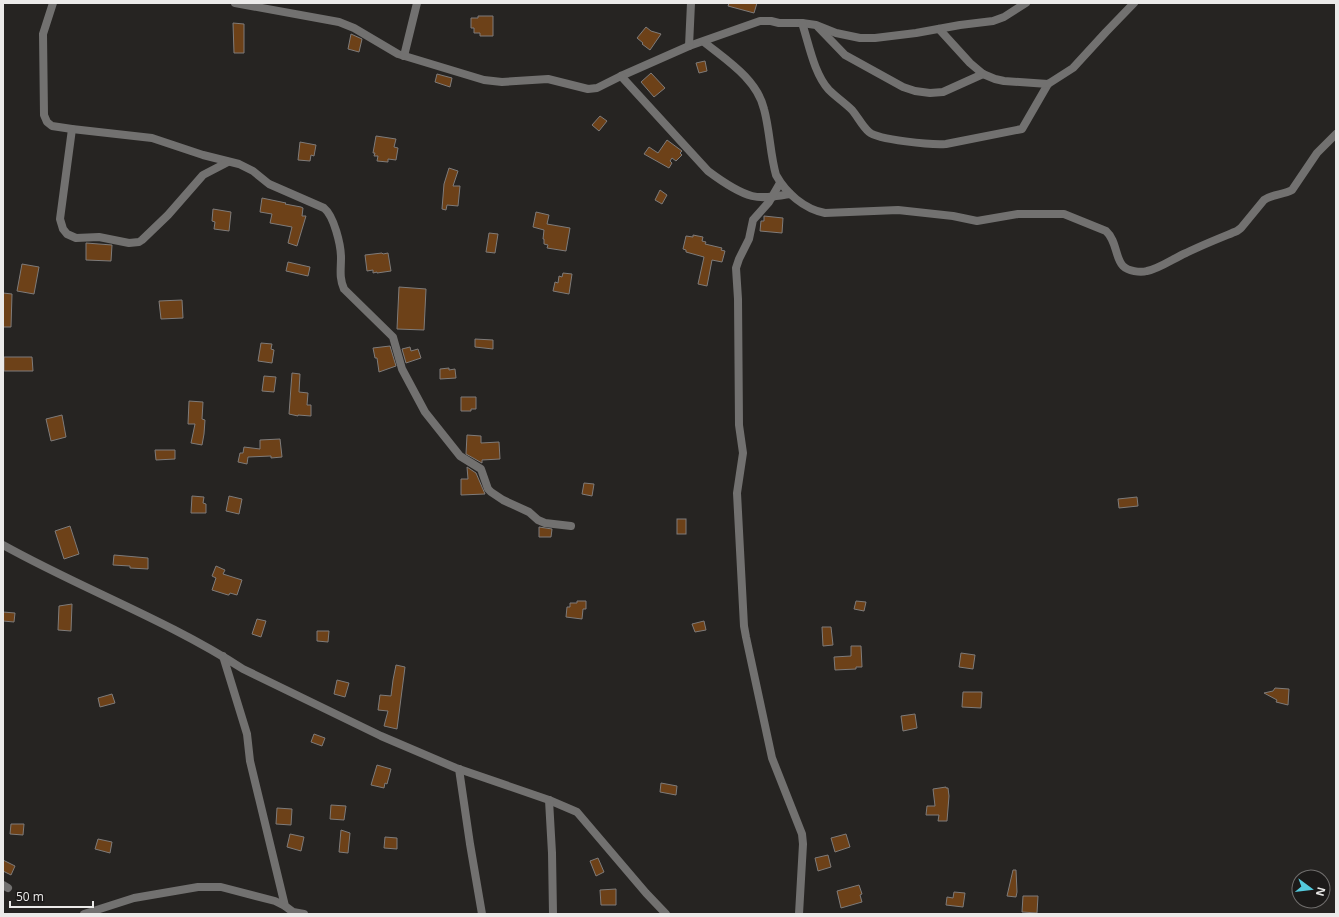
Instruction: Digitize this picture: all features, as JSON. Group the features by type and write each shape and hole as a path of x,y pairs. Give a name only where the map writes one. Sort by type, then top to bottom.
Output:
{"street":[{"path":"53,3 43,34 44,115 47,122 52,126 152,138 203,155 246,167 269,184 328,210 340,245 341,283 344,289 394,337 402,370 425,412 442,435 460,456 481,469 488,489 493,494 529,512 545,524 571,526"},
{"path":"235,3 339,22 354,28 392,52 484,80 493,82 548,79 591,89 597,88 689,46 760,22 771,21 779,23 802,23 860,38 916,33 994,21 1004,17 1026,3"},
{"path":"404,56 417,3"},
{"path":"689,46 691,3"},
{"path":"802,23 817,71 828,90 852,110 869,133 883,138 934,145 1022,129 1048,84 1073,68 1134,3"},
{"path":"816,26 845,55 903,87 915,91 930,93 943,92 983,74"},
{"path":"939,29 970,63 983,74 1004,81 1048,84"},
{"path":"704,42 744,76 758,94 764,108 774,167 780,183 790,194 815,211 825,213 898,210 953,216 977,221 1018,214 1064,214 1106,231 1111,235 1121,264 1128,270 1143,272 1148,271 1199,246 1237,231 1268,197 1287,193 1292,190 1317,153 1336,134"},
{"path":"621,76 708,171 720,180 752,196 790,194"},
{"path":"72,129 60,219 62,229 67,234 76,238 99,237 129,243 139,242 168,215 203,175 228,162"},
{"path":"780,183 773,196 753,220 747,244 737,264 739,425 743,453 736,493 744,626 746,637 772,758 802,834 803,844 799,914"},
{"path":"3,545 89,589 151,618 223,656 243,669 381,736 459,769 570,809 582,817 646,893 666,914"},
{"path":"223,656 247,734 250,761 285,906"},
{"path":"459,769 482,914"},
{"path":"548,800 552,853 553,914"},
{"path":"84,914 134,898 198,887 221,887 276,901 293,912 304,914"}],"building":[{"path":"729,3 757,3 754,13 728,6"},
{"path":"478,16 493,16 493,36 480,36 480,33 474,33 474,28 471,28 471,18 478,18"},
{"path":"233,23 244,24 244,53 234,53"},
{"path":"646,27 651,31 661,34 650,50 637,38"},
{"path":"351,34 362,39 359,52 348,49"},
{"path":"705,61 707,71 699,73 696,63"},
{"path":"651,73 665,88 654,97 641,82"},
{"path":"437,74 452,78 450,87 435,82"},
{"path":"600,116 607,121 599,131 592,125"},
{"path":"376,136 396,139 394,147 398,148 396,160 388,159 388,162 377,161 378,156 374,156 375,153 373,153"},
{"path":"667,140 682,151 680,153 682,155 676,161 672,158 670,161 672,163 669,168 644,154 649,147 658,153"},
{"path":"300,142 316,145 314,156 311,155 310,161 298,160"},
{"path":"449,168 458,171 453,186 460,186 458,206 447,205 446,210 442,209 444,184"},
{"path":"660,190 667,195 662,204 655,200"},
{"path":"262,198 303,208 302,216 306,216 297,246 288,243 292,227 270,223 272,214 260,212"},
{"path":"213,209 231,212 229,231 214,229 215,222 212,221"},
{"path":"536,212 549,215 547,224 570,228 566,251 547,248 548,245 544,244 543,239 544,230 533,227"},
{"path":"764,216 783,218 782,233 760,231 761,221 764,221"},
{"path":"489,233 498,234 495,253 486,252"},
{"path":"693,235 703,237 702,241 706,242 705,244 722,248 721,250 725,251 722,262 712,260 707,286 698,284 704,257 686,252 686,250 683,249 686,236 693,237"},
{"path":"86,243 112,245 111,261 86,260"},
{"path":"388,253 391,271 373,273 373,270 367,271 365,255"},
{"path":"288,262 310,267 308,276 286,271"},
{"path":"22,264 39,267 34,294 17,291"},
{"path":"563,273 572,274 569,294 553,291 555,282 558,283 559,276 562,277"},
{"path":"399,287 426,289 424,330 397,329"},
{"path":"3,293 12,294 11,327 3,327"},
{"path":"182,300 183,318 161,319 159,301"},
{"path":"475,339 493,340 493,349 475,347"},
{"path":"261,343 272,344 271,349 274,350 272,363 258,361"},
{"path":"390,346 396,366 379,372 377,358 375,358 373,348"},
{"path":"410,347 411,351 418,349 421,358 406,363 402,349"},
{"path":"4,357 32,357 33,371 4,371"},
{"path":"449,368 449,370 455,369 456,378 440,379 440,369"},
{"path":"292,373 300,374 299,392 308,393 307,405 311,405 311,416 289,414"},
{"path":"264,376 276,377 274,392 262,391"},
{"path":"461,397 476,397 476,409 471,409 471,411 461,411"},
{"path":"189,401 203,402 202,419 205,420 202,445 191,443 195,424 188,424"},
{"path":"62,415 66,437 51,441 46,419"},
{"path":"467,435 481,436 481,443 499,442 500,459 482,460 482,463 466,454"},
{"path":"280,439 282,457 248,457 247,464 238,462 240,453 243,453 244,447 260,449 260,440"},
{"path":"155,450 175,450 175,459 156,460"},
{"path":"467,467 476,473 485,494 461,495 461,479 468,479"},
{"path":"584,483 594,484 592,496 582,494"},
{"path":"192,496 204,497 203,503 206,504 206,513 191,513"},
{"path":"229,496 242,499 239,514 226,511"},
{"path":"1137,497 1138,506 1119,508 1118,499"},
{"path":"677,519 686,519 686,534 677,534"},
{"path":"70,526 79,554 64,559 55,531"},
{"path":"539,527 552,529 551,537 539,537"},
{"path":"114,555 148,558 148,569 113,565"},
{"path":"216,566 225,570 223,574 242,580 237,595 230,593 228,595 212,590 216,578 212,576"},
{"path":"577,601 586,601 586,609 583,609 582,619 566,617 567,607 570,607 570,603 577,603"},
{"path":"856,601 866,602 864,611 854,609"},
{"path":"72,604 71,631 58,630 59,606"},
{"path":"3,612 15,613 14,622 3,621"},
{"path":"257,619 266,621 261,637 252,634"},
{"path":"704,621 706,630 695,632 692,624"},
{"path":"822,627 831,627 833,645 823,646"},
{"path":"317,631 329,631 328,642 317,641"},
{"path":"851,646 861,646 862,667 856,667 856,669 835,670 834,657 851,656"},
{"path":"961,653 975,655 973,669 959,667"},
{"path":"396,665 405,667 397,729 384,726 388,711 378,710 380,695 391,696"},
{"path":"337,680 349,683 345,697 334,694"},
{"path":"1275,688 1289,689 1288,705 1276,702 1277,700 1264,693 1273,691"},
{"path":"963,692 982,692 981,708 962,707"},
{"path":"112,694 115,703 100,707 98,698"},
{"path":"915,714 917,728 903,731 901,716"},
{"path":"314,734 325,738 322,746 311,742"},
{"path":"377,765 391,769 387,784 385,783 384,788 371,785"},
{"path":"661,783 677,786 676,795 660,792"},
{"path":"948,788 949,796 947,821 938,821 939,815 926,815 927,806 935,806 933,789"},
{"path":"331,805 346,806 344,820 330,819"},
{"path":"277,808 292,809 291,825 276,824"},
{"path":"11,824 24,824 23,835 10,834"},
{"path":"341,830 350,833 348,853 339,852"},
{"path":"290,834 304,837 301,851 287,847"},
{"path":"846,834 850,847 835,852 831,838"},
{"path":"385,837 397,838 397,849 384,848"},
{"path":"98,839 112,842 110,853 95,849"},
{"path":"828,855 831,867 818,871 815,858"},
{"path":"598,858 604,872 596,876 590,861"},
{"path":"3,860 15,866 11,875 3,871"},
{"path":"1013,870 1016,870 1016,897 1007,896"},
{"path":"859,885 862,894 860,895 862,902 841,908 837,891"},
{"path":"616,889 616,905 601,905 600,890"},
{"path":"954,892 965,893 963,907 946,905 947,897 953,898"},
{"path":"1023,896 1038,896 1037,913 1022,912"}]}
